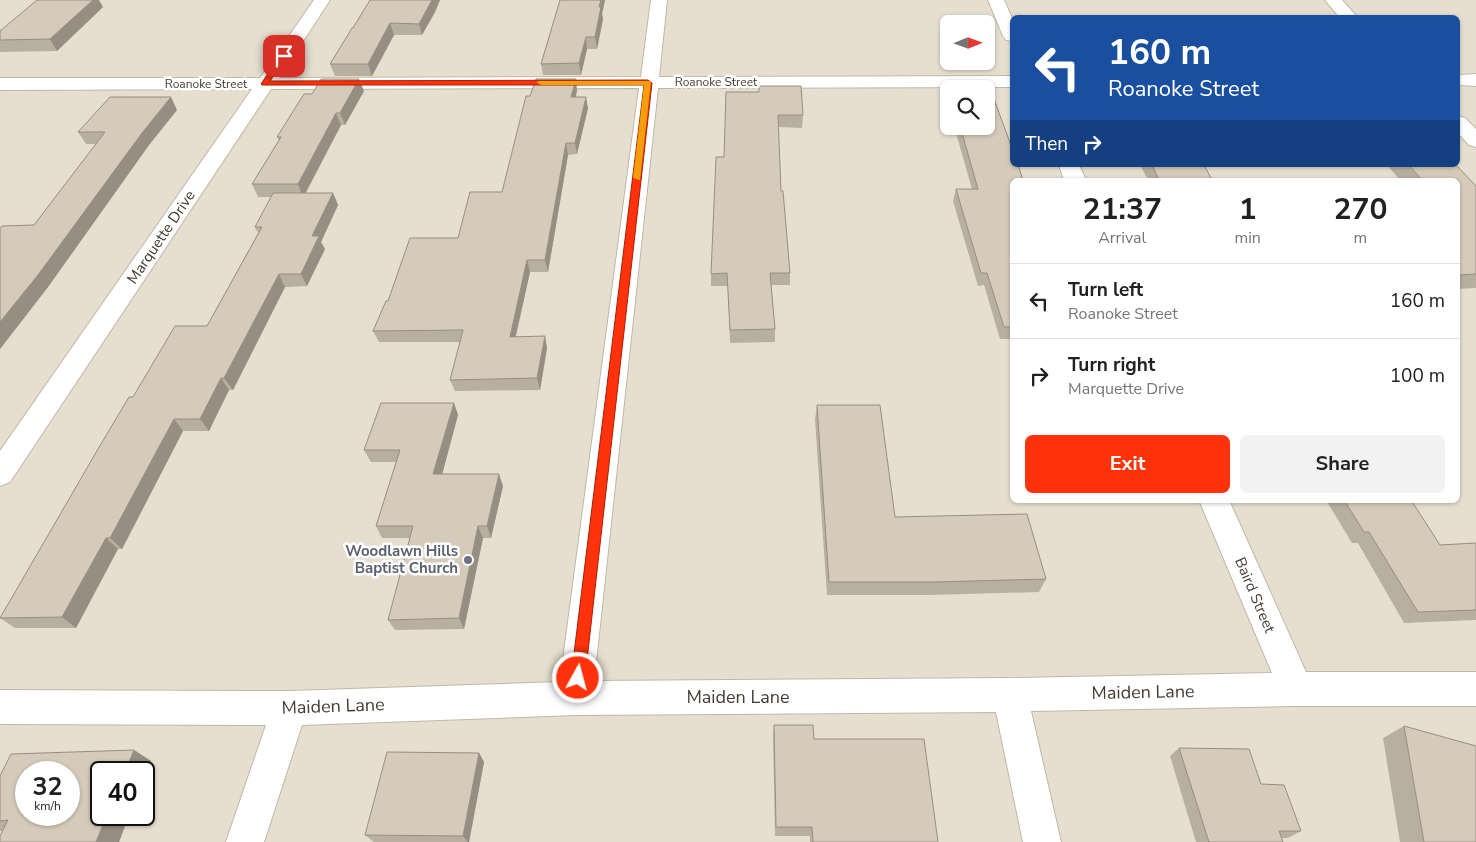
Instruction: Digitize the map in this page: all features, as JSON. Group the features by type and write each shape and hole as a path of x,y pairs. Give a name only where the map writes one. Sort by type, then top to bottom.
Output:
{"street":[{"name":"Marquette Drive","path":"0,474 322,0"},
{"path":"575,698 659,0"},
{"path":"996,0 1010,32"},
{"path":"1332,0 1347,15"},
{"path":"1460,80 1476,80"},
{"name":"Roanoke Street","path":"0,84 1010,81"},
{"path":"1460,124 1476,140"},
{"name":"Baird Street","path":"1215,503 1296,689"},
{"name":"Maiden Lane","path":"0,707 290,708 575,698 1010,695 1296,689 1476,689"},
{"path":"1010,695 1042,842"},
{"path":"245,842 290,708"}],"shaded area":[{"path":"0,0 1476,0 1476,842 0,842"}],"building":[{"path":"37,0 93,0 50,39 0,40 0,31"},
{"path":"370,0 432,0 419,24 390,23 368,64 330,64 353,28"},
{"path":"560,0 601,0 595,37 586,37 579,63 541,64"},
{"path":"321,79 359,79 340,113 336,113 298,184 252,184 281,137 277,137 304,94 312,94"},
{"path":"536,79 576,79 571,97 586,97 575,143 566,143 545,260 527,260 510,337 545,336 537,378 450,380 463,330 373,331 386,301 388,301 410,238 458,238 470,192 502,192 526,96 530,96"},
{"path":"759,86 801,86 803,115 778,115 781,191 783,191 790,273 770,273 775,329 730,330 727,273 711,274 716,157 724,157 726,92 759,92"},
{"path":"110,97 171,97 142,133 38,275 0,322 0,228 2,226 34,225 105,132 78,132"},
{"path":"995,102 1010,143 1010,167 1019,167 1022,178 1010,178 1010,327 1004,327 987,273 981,273 956,189 978,189 963,135 995,135"},
{"path":"1153,167 1205,167 1211,178 1158,178"},
{"path":"1411,167 1458,167 1476,186 1476,274 1460,275 1460,178 1420,178"},
{"path":"273,193 333,193 312,236 319,236 301,274 279,274 200,419 174,419 110,538 106,538 62,617 0,618 129,397 133,397 175,326 207,326 262,227 255,227"},
{"path":"381,403 454,403 433,474 499,474 487,526 478,526 459,618 388,620 413,526 376,526 400,450 364,450"},
{"path":"817,405 880,405 895,517 1027,514 1046,579 829,582"},
{"path":"1346,503 1413,503 1440,545 1476,543 1476,610 1418,612 1369,532 1364,532"},
{"path":"774,725 813,725 814,739 924,739 938,842 813,842 812,827 776,827"},
{"path":"1404,726 1476,746 1476,842 1424,842"},
{"path":"1179,748 1249,749 1261,784 1284,785 1301,831 1279,831 1283,842 1209,842"},
{"path":"134,750 130,761 90,761 90,826 103,826 96,842 0,842 0,836 8,820 0,821 0,776 11,754"},
{"path":"387,752 479,753 463,836 365,835"}],"slow traffic":[{"path":"541,83 648,83 637,178"}],"place":[{"name":"Woodlawn Hills Baptist Church","path":"468,560"}],"route":[{"path":"284,56 265,84 648,83 578,678"}]}
